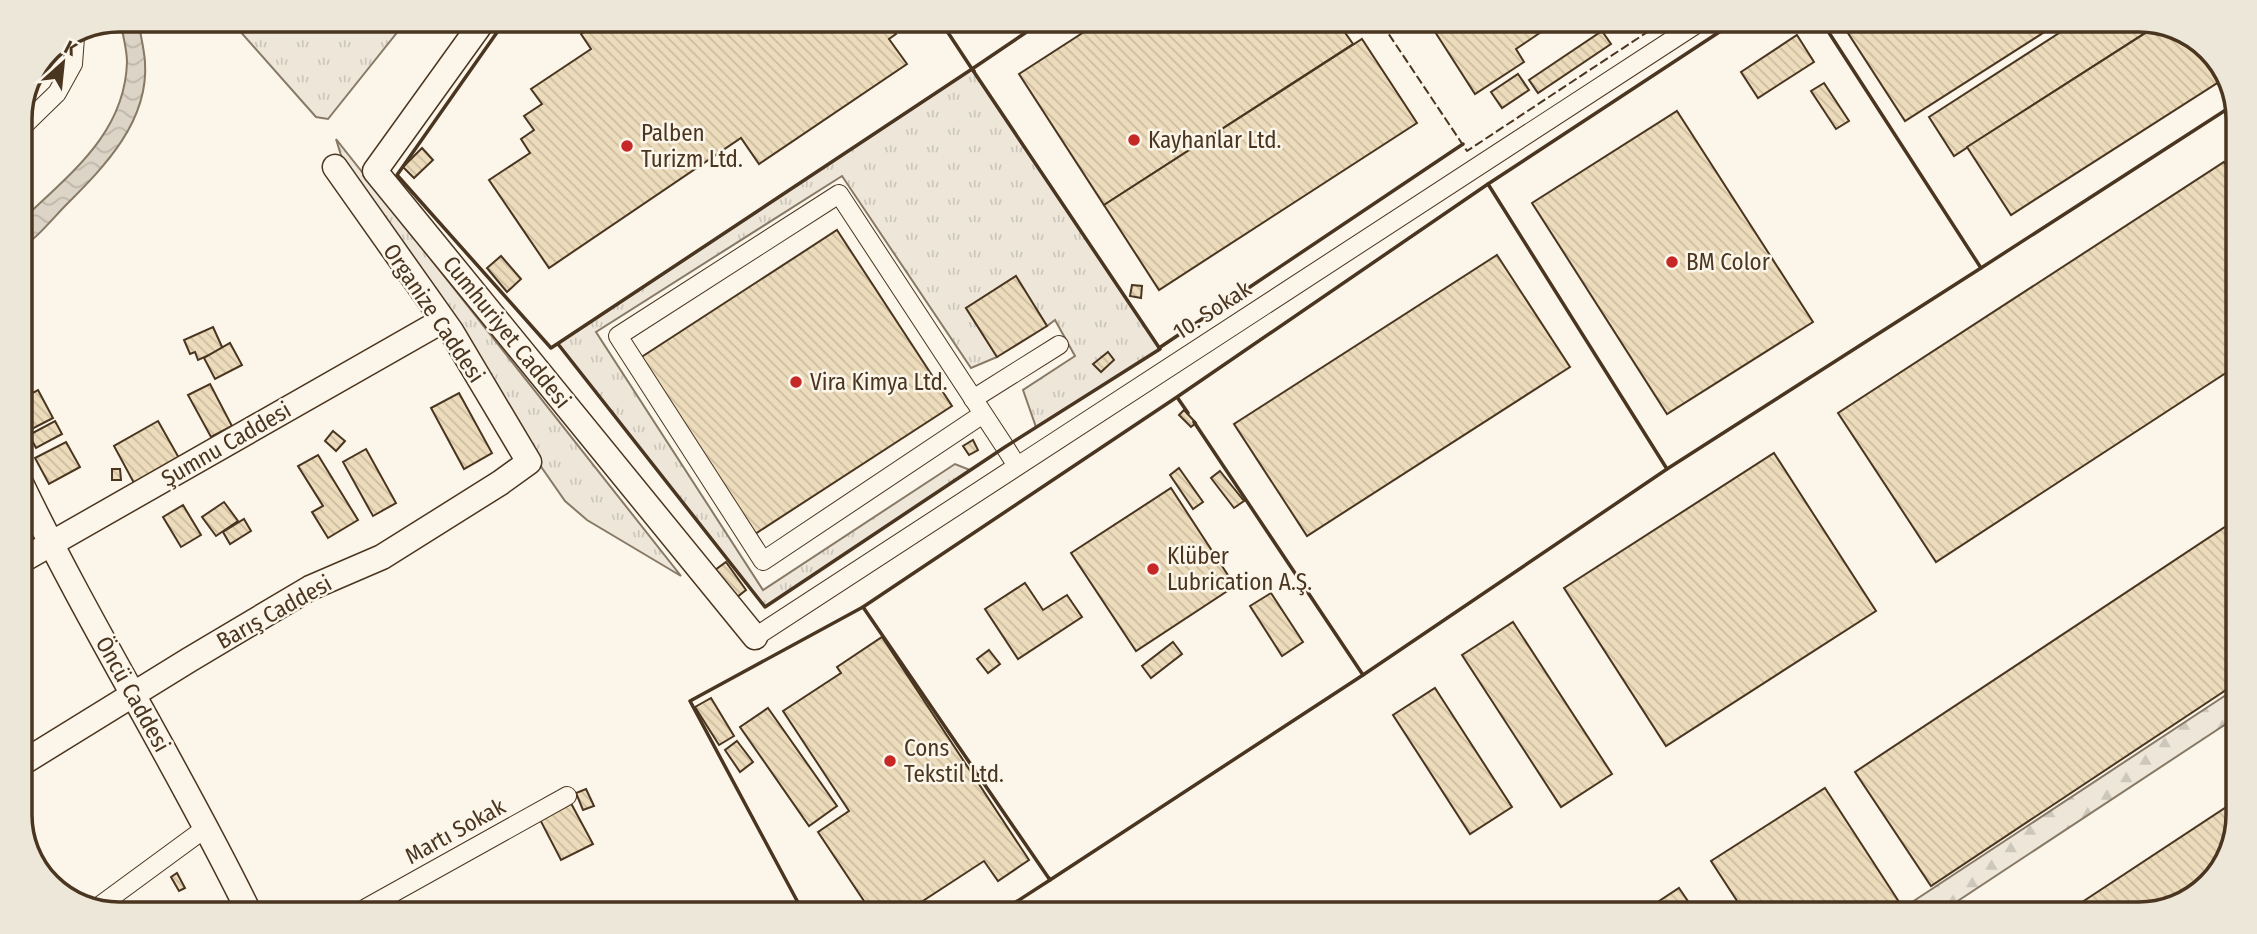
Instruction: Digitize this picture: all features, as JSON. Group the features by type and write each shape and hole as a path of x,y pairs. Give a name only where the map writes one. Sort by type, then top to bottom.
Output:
{"street":[{"name":"Cumhuriyet Caddesi","path":"475,32 375,171 755,637"},
{"name":"10. Sokak","path":"755,637 1684,32"},
{"path":"32,117 57,93 73,64 75,43"},
{"name":"Organize Caddesi","path":"335,167 450,331 529,462"},
{"path":"1017,466 978,406 839,194 618,336 762,561 978,406 1059,345"},
{"name":"Şumnu Caddesi","path":"32,555 433,326"},
{"name":"Barış Caddesi","path":"32,757 310,588 382,557 529,462"},
{"name":"Öncü Caddesi","path":"32,506 207,827 244,902"},
{"name":"Martı Sokak","path":"377,902 567,796"},
{"path":"106,901 207,827"}],"green space":[{"path":"241,32 397,32 328,119 316,117"},
{"path":"972,69 1160,349 1036,427 1023,390 1075,356 1055,320 1047,326 1015,277 966,308 997,357 971,368 842,176 596,332 763,590 955,464 970,470 765,607 558,344"},
{"path":"336,139 681,576 587,520 565,501 542,468 464,330 437,290 347,175"},
{"path":"2226,695 2226,724 1956,902 1912,902"}],"water":[{"path":"122,32 140,32 145,62 144,83 140,104 132,123 122,141 96,174 32,240 32,211 74,171 105,133 116,111 124,88 127,62"}],"building":[{"name":"Palben Turizm Ltd.","path":"895,32 896,34 889,39 907,64 759,164 741,138 549,268 489,180 530,153 521,139 534,130 524,116 542,104 531,89 591,49 581,34"},
{"name":"Kayhanlar Ltd.","path":"1084,32 1345,32 1353,44 1104,205 1019,74"},
{"path":"1435,32 1541,32 1516,49 1524,62 1475,94"},
{"path":"1601,32 1611,44 1538,93 1529,80"},
{"path":"1847,32 2045,32 1905,121"},
{"path":"2061,32 2146,32 1954,156 1929,117"},
{"path":"2146,32 2172,38 2191,49 2211,70 2218,83 2011,215 1967,147"},
{"path":"1797,35 1814,62 1758,98 1741,72"},
{"path":"1362,39 1417,123 1159,290 1104,205"},
{"path":"1518,74 1529,90 1502,108 1491,92"},
{"path":"1824,83 1849,121 1836,129 1811,91"},
{"name":"BM Color","path":"1677,111 1813,322 1667,414 1532,203"},
{"path":"422,148 433,160 414,178 403,167"},
{"path":"2225,164 2225,373 1936,562 1838,413"},
{"name":"Vira Kimya Ltd.","path":"837,230 952,406 755,534 640,358"},
{"path":"1497,255 1570,367 1307,536 1234,424"},
{"path":"501,256 521,279 507,292 487,268"},
{"path":"1016,276 1047,326 997,357 966,308"},
{"path":"1132,285 1142,286 1141,298 1130,296"},
{"path":"213,327 223,349 198,360 195,352 190,354 184,340"},
{"path":"230,343 242,365 215,379 204,358"},
{"path":"1108,352 1114,360 1101,372 1093,364"},
{"path":"210,384 232,426 211,437 188,395"},
{"path":"38,390 53,418 32,429 32,393"},
{"path":"459,393 492,453 464,469 431,408"},
{"path":"1184,410 1196,423 1191,427 1179,415"},
{"path":"55,421 62,434 36,448 32,433"},
{"path":"158,421 179,458 134,483 114,446"},
{"path":"333,431 345,441 336,451 325,441"},
{"path":"973,440 978,450 969,455 963,446"},
{"path":"66,442 80,467 49,484 35,458"},
{"path":"366,449 396,503 373,516 343,462"},
{"path":"1774,453 1876,611 1666,746 1564,588"},
{"path":"318,455 358,520 328,538 312,512 323,506 298,466"},
{"path":"1179,468 1203,502 1193,509 1170,475"},
{"path":"112,469 120,469 121,480 112,480"},
{"path":"1220,471 1244,501 1234,508 1211,478"},
{"name":"Klüber Lubrication A.Ş.","path":"1171,488 1235,586 1136,651 1071,553"},
{"path":"224,502 238,521 216,536 202,517"},
{"path":"183,505 201,535 181,547 163,517"},
{"path":"244,519 251,531 230,544 223,532"},
{"path":"2226,527 2226,690 1931,886 1855,772"},
{"path":"726,562 746,590 732,601 711,573"},
{"path":"1025,583 1043,610 1067,595 1082,617 1018,659 985,609"},
{"path":"1271,593 1303,642 1282,656 1250,606"},
{"path":"1513,622 1612,774 1561,807 1462,655"},
{"name":"Cons Tekstil Ltd.","path":"882,637 1029,860 998,881 984,861 921,902 865,902 818,832 849,811 783,711 841,673 837,667"},
{"path":"1173,642 1182,654 1151,678 1142,666"},
{"path":"989,650 1000,664 988,673 977,659"},
{"path":"1435,688 1512,807 1470,834 1393,715"},
{"path":"711,698 734,736 719,745 695,707"},
{"path":"768,708 837,806 809,826 740,727"},
{"path":"737,741 753,762 740,772 725,750"},
{"path":"1825,788 1899,902 1738,902 1711,861"},
{"path":"586,789 594,806 583,810 576,793"},
{"path":"566,794 593,844 561,860 535,810"},
{"path":"2226,807 2224,832 2219,849 2204,873 2187,888 2150,902 2082,902"},
{"path":"177,873 185,888 179,891 171,877"},
{"path":"1679,888 1689,902 1658,902"}],"fence":[{"path":"1387,32 1467,151 1647,32"}],"wall":[{"path":"497,32 397,175 551,348 972,69 1160,349 1005,447 765,607 558,344"},
{"path":"948,32 972,69"},
{"path":"974,71 972,69 1027,32"},
{"path":"1488,184 1719,32"},
{"path":"1667,469 1981,268 1829,32"},
{"path":"1981,268 2225,111"},
{"path":"1159,348 1463,144"},
{"path":"1177,397 1488,184 1667,469 1363,675 1050,880 863,607 1177,397 1188,413"},
{"path":"1194,422 1363,675"},
{"path":"798,902 690,701 863,607"},
{"path":"1016,902 1050,880 1049,878"}],"place":[{"name":"Kayhanlar Ltd.","path":"1134,140"},
{"name":"Palben Turizm Ltd.","path":"627,146"},
{"name":"BM Color","path":"1672,262"},
{"name":"Vira Kimya Ltd.","path":"796,382"},
{"name":"Klüber Lubrication A.Ş.","path":"1153,569"},
{"name":"Cons Tekstil Ltd.","path":"890,761"}]}
